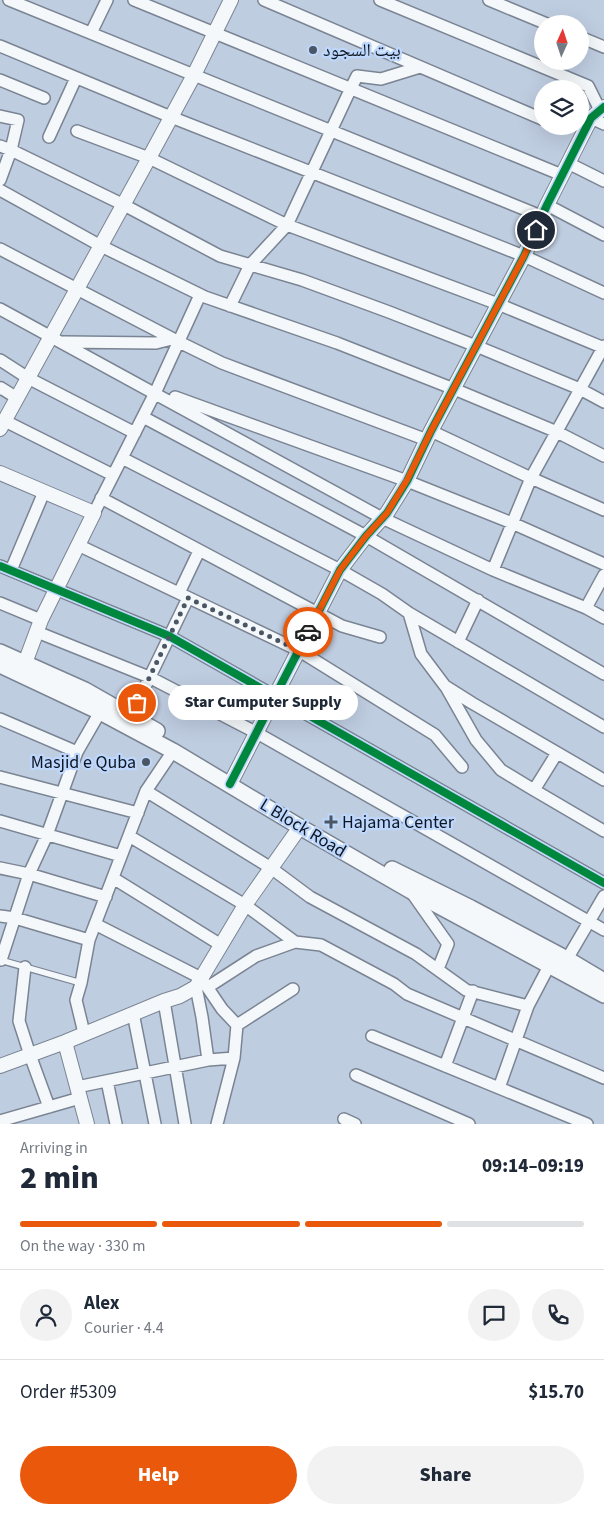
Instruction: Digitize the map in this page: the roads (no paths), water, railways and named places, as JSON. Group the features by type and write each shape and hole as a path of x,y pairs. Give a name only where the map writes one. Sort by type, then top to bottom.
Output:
{"main road":[{"name":"L Block Road","path":"0,652 85,690 173,750 232,780 300,827 411,891 559,966 604,981"},
{"name":"L Block Road","path":"0,666 100,712 129,721 404,876 471,908 604,995"}],"street":[{"path":"9,0 331,131 544,210 604,236"},
{"path":"91,33 107,0"},
{"path":"134,0 351,88 565,169 604,181"},
{"path":"113,475 2,425 28,378 56,339 77,288 194,75 231,0"},
{"path":"264,0 534,116"},
{"path":"380,0 588,86 594,113 604,124"},
{"path":"490,0 534,19"},
{"path":"589,41 604,47"},
{"path":"0,46 171,117 524,256 604,293"},
{"path":"230,306 250,265 287,225 357,76 381,80 420,67"},
{"path":"49,137 76,78"},
{"path":"0,80 44,98"},
{"path":"232,780 340,570 382,518 407,480 524,256 544,210 594,113"},
{"path":"0,116 18,120 11,150 0,180"},
{"path":"77,131 149,158 287,225 498,304 604,347 531,478 493,570"},
{"path":"0,146 124,204 220,256 302,280 476,346 580,389 604,402"},
{"path":"0,190 101,246 200,295 337,343 454,389 557,432 604,456"},
{"path":"0,249 175,340 222,362 429,436 604,510"},
{"path":"26,663 39,626 101,498 156,392 175,340 200,295"},
{"path":"0,309 156,392 382,518 493,570 586,608 604,618"},
{"path":"56,339 156,343 175,340"},
{"path":"0,360 28,378 135,433"},
{"path":"0,389 17,398"},
{"path":"156,392 407,480 512,523 604,564"},
{"path":"143,417 366,536 604,674"},
{"path":"122,458 340,570 382,594 409,613 604,727"},
{"path":"1,476 94,513"},
{"path":"44,492 5,568 169,636 604,882"},
{"path":"101,498 317,614 342,626 380,637"},
{"path":"78,545 298,650 435,736 462,767"},
{"path":"129,721 169,636 200,551"},
{"path":"586,608 604,575"},
{"path":"458,642 478,600"},
{"path":"0,603 39,626 257,732 604,930"},
{"path":"409,613 422,654 445,686 476,740 501,770 604,831"},
{"path":"445,686 604,780"},
{"path":"0,960 29,874 47,835 77,752 100,712"},
{"path":"0,720 77,752"},
{"path":"84,1033 76,1000 89,940 146,791 173,750"},
{"path":"534,790 557,753"},
{"path":"0,777 138,813"},
{"path":"146,791 271,868 310,897 416,954 466,990 528,1006"},
{"path":"0,821 121,856"},
{"path":"208,1060 202,984 221,945 245,905 300,827"},
{"path":"129,836 245,905 295,942"},
{"path":"0,868 29,874 106,897"},
{"path":"113,878 221,945"},
{"path":"411,891 448,944 438,969"},
{"path":"499,1088 528,1006 559,966 604,896"},
{"path":"0,916 15,918 89,940"},
{"path":"95,924 202,984 236,1025 234,1058 217,1124"},
{"path":"0,1066 180,996 256,956 295,942 321,945 394,984 407,994 604,1078"},
{"path":"25,967 19,1021 49,1107"},
{"path":"236,1025 293,989"},
{"path":"445,1066 473,992"},
{"path":"164,1001 185,1124"},
{"path":"133,1013 155,1124"},
{"path":"372,1036 587,1124"},
{"path":"65,1042 87,1124"},
{"path":"0,1121 49,1107 107,1081 208,1060 234,1058"},
{"path":"356,1075 462,1123"},
{"path":"107,1081 116,1124"}],"lane":[{"path":"0,960 81,983"}],"place":[{"name":"بیت السجود","path":"313,50"},
{"name":"Star Cumputer Supply","path":"137,703"},
{"name":"Masjid e Quba","path":"146,762"},
{"name":"Hajama Center","path":"331,822"}]}
